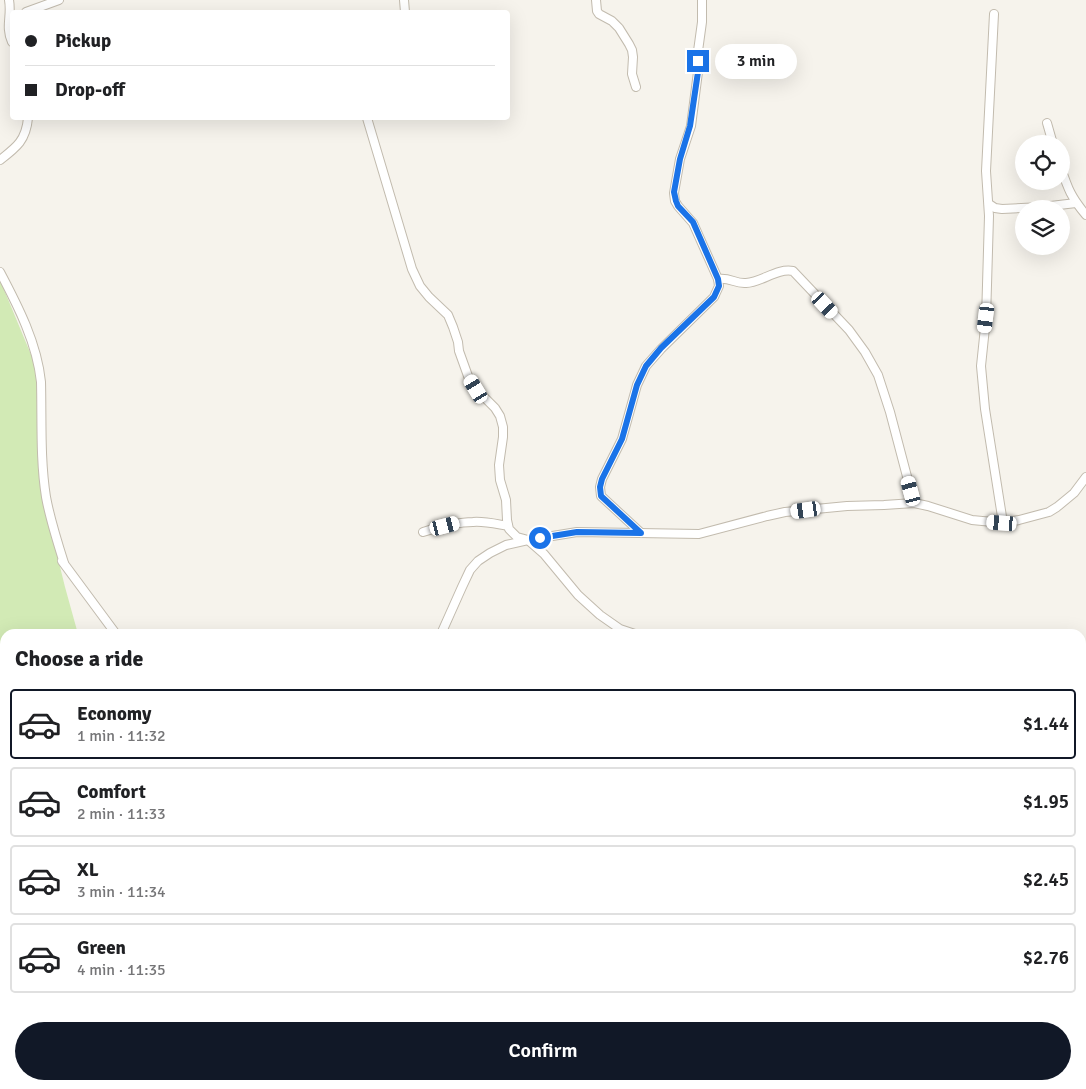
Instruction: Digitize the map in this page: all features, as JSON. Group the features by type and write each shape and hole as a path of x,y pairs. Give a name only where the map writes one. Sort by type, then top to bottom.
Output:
{"street":[{"path":"32,10 59,0"},
{"path":"596,0 599,14 612,21 619,28 632,50 632,74 636,87"},
{"path":"641,533 601,496 600,487 602,479 622,439 637,385 646,366 661,348 714,297 719,286 718,279 693,222 678,206 674,192 680,159 690,126 698,72 702,0"},
{"path":"994,14 986,171 989,216 987,293 981,366 985,409 1002,523"},
{"path":"10,21 8,26 10,34"},
{"path":"0,160 21,141 28,120"},
{"path":"368,120 412,268 420,286 429,298 448,316 468,376 476,389 495,408 500,416 503,427 499,465 500,480 506,500 508,526 517,537 528,540 544,554 578,595 600,615 620,629"},
{"path":"1047,123 1050,135"},
{"path":"1069,190 1076,203 1086,215"},
{"path":"988,204 1002,210 1042,208 1076,203"},
{"path":"718,279 726,278 740,283 747,283 781,271 793,272 849,330 865,352 878,375 890,412 914,503"},
{"path":"0,272 23,320 39,366 46,498 53,530 64,563"},
{"path":"443,629 470,570 478,561 506,545 577,532 699,534 785,512 847,506 914,503 972,520 1002,523 1049,512 1074,493 1086,478"},
{"path":"423,532 455,523 487,522 508,526"},
{"path":"56,554 112,629"}],"green space":[{"path":"0,280 37,369 42,494 77,629 0,629"}],"route":[{"path":"540,538 577,532 641,533 601,496 600,487 602,479 622,439 637,385 646,366 661,348 714,297 719,286 718,279 693,222 678,206 674,192 680,159 690,126 698,61"}]}
